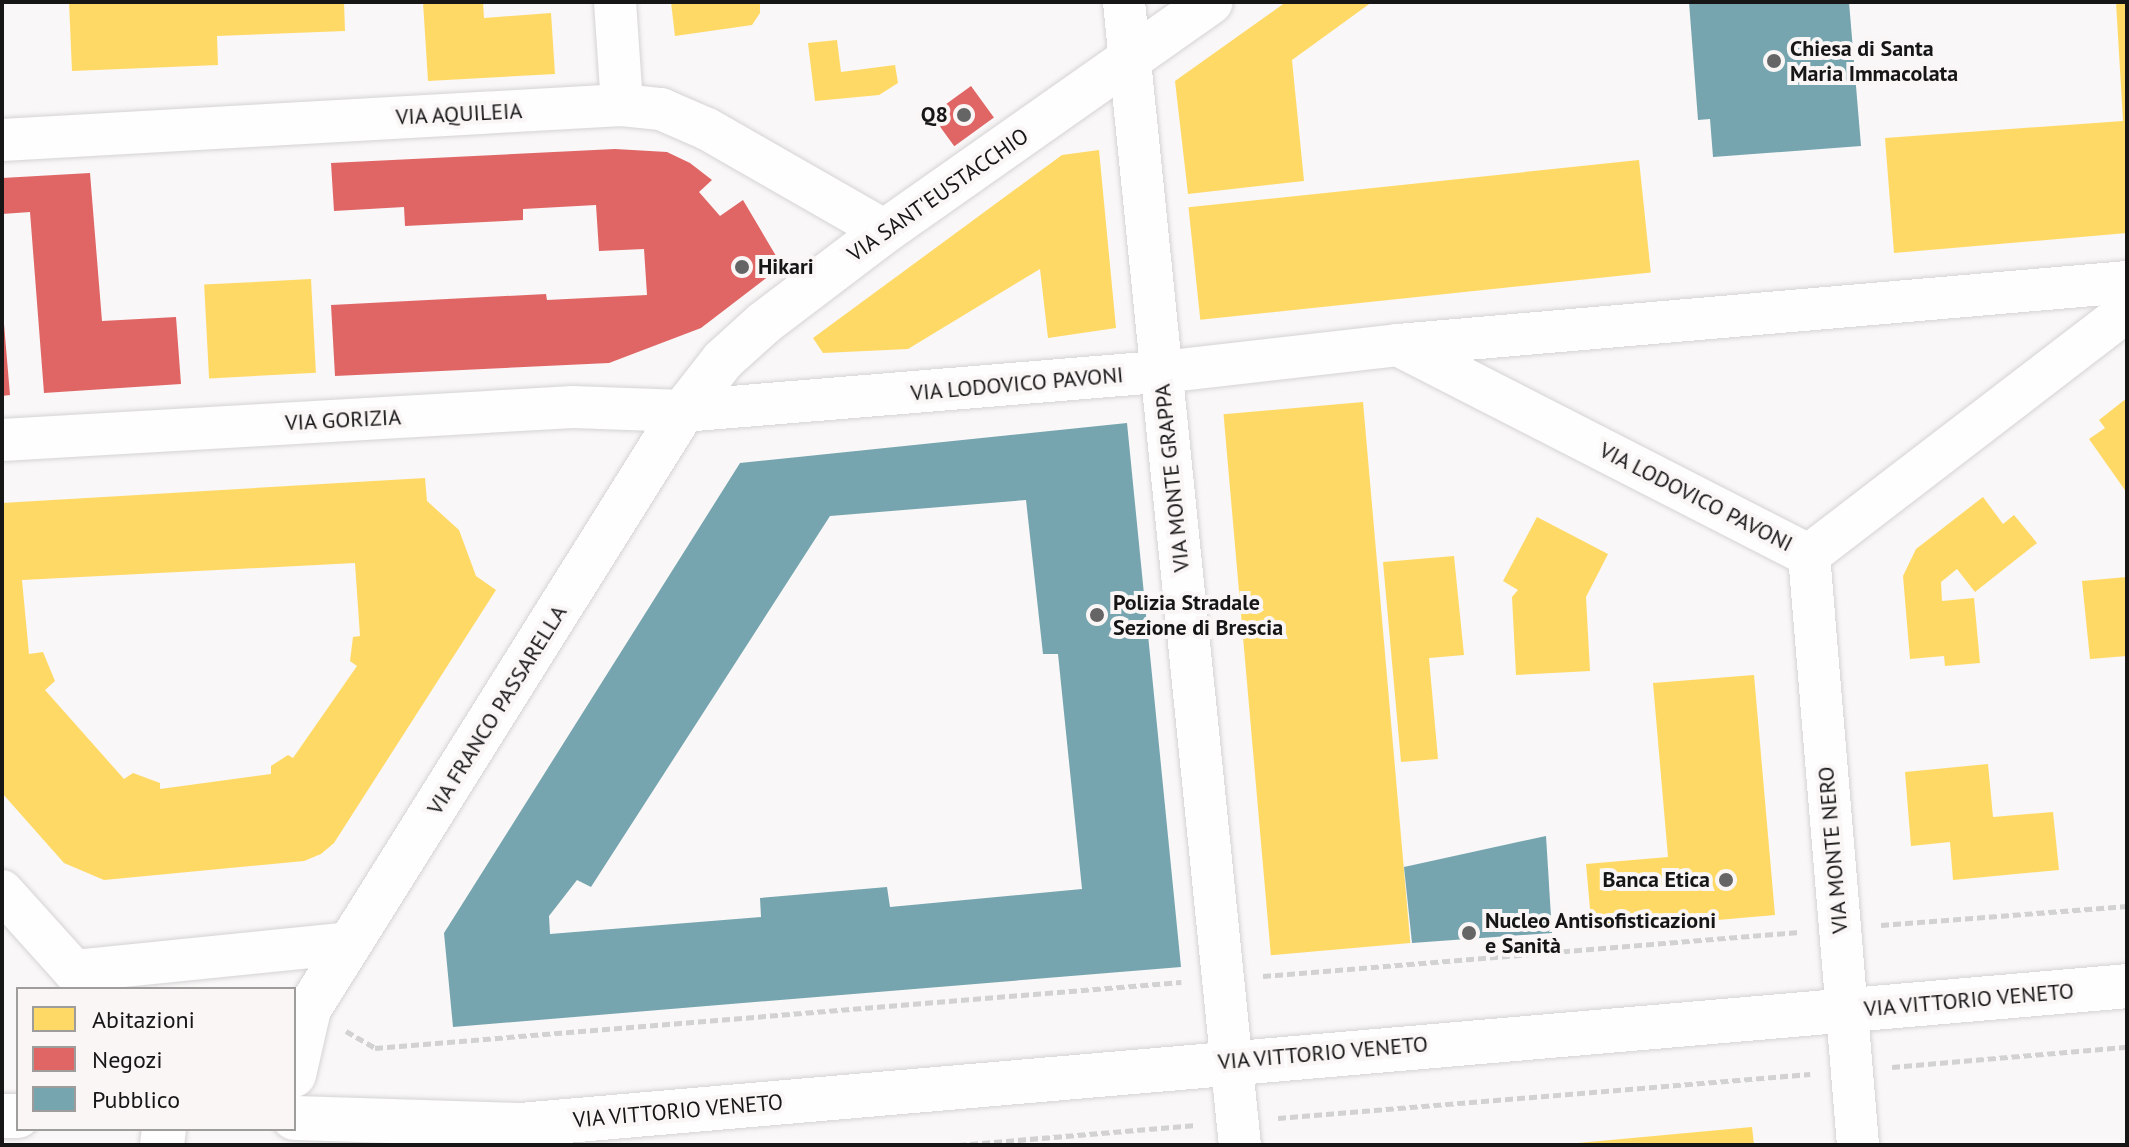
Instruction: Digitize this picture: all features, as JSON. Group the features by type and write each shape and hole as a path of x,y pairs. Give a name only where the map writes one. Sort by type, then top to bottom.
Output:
{"street":[{"path":"615,2 622,105"},
{"name":"VIA MONTE GRAPPA","path":"1124,2 1239,1133"},
{"name":"VIA SANT'EUSTACCHIO","path":"683,411 723,360 764,323 885,231 1211,2"},
{"name":"VIA AQUILEIA","path":"2,140 622,105 661,109 707,129 885,231"},
{"name":"VIA LODOVICO PAVONI","path":"683,411 1162,372 1398,345 2127,282"},
{"name":"VIA LODOVICO PAVONI","path":"1398,345 1809,555 2127,311"},
{"name":"VIA GORIZIA","path":"2,440 573,407 683,411"},
{"name":"VIA FRANCO PASSARELLA","path":"296,1060 302,1015 351,943 683,411"},
{"name":"VIA MONTE NERO","path":"1809,555 1858,1145"},
{"path":"2,891 74,971 351,943"},
{"name":"VIA VITTORIO VENETO","path":"296,1118 520,1125 1232,1060 2127,986"},
{"name":"VIA VITTORIO VENETO","path":"451,1145 520,1125"}],"path":[{"path":"958,1145 1239,1133 1851,1070 2127,1047"}],"building: Abitazioni":[{"path":"69,2 344,2 345,31 217,36 218,65 72,71"},
{"path":"423,2 483,2 484,18 551,13 555,74 428,81"},
{"path":"671,2 760,2 760,13 752,25 675,36"},
{"path":"1286,2 1372,2 1292,60 1304,181 1188,194 1175,81"},
{"path":"2116,2 2127,2 2127,233 1894,253 1885,138 2123,121"},
{"path":"837,40 841,72 895,65 898,83 879,95 815,101 808,43"},
{"path":"1099,150 1116,328 1048,338 1040,269 908,349 823,353 813,338 1062,155"},
{"path":"1639,160 1651,272 1200,320 1188,207"},
{"path":"311,279 316,373 209,378 204,285"},
{"path":"2127,398 2127,493 2089,439 2105,428 2099,420"},
{"path":"1363,402 1410,943 1271,955 1224,414"},
{"path":"425,478 427,501 459,530 476,576 496,590 334,843 321,854 304,861 104,880 64,863 2,793 2,503","holes":["355,563 360,636 353,637 350,661 357,666 293,758 288,755 271,766 271,774 160,789 160,783 133,773 124,779 45,690 55,681 43,652 29,654 22,580"]},
{"path":"1983,497 2003,524 2014,515 2037,543 1975,592 1957,569 1941,582 1942,601 1974,598 1980,663 1945,666 1944,656 1910,659 1903,576 1916,549"},
{"path":"1537,517 1608,554 1586,597 1590,671 1516,675 1512,597 1518,590 1503,581"},
{"path":"1454,556 1464,655 1429,658 1438,759 1401,762 1383,562"},
{"path":"2127,577 2127,656 2090,659 2082,581"},
{"path":"1754,675 1775,915 1592,931 1586,864 1668,857 1653,683"},
{"path":"1988,764 1993,817 2053,812 2059,870 1953,880 1950,842 1911,846 1905,772"},
{"path":"1752,1127 1754,1145 1578,1145 1578,1143"}],"building: Negozi":[{"path":"971,86 994,118 954,146 931,115"},
{"path":"615,149 667,152 690,163 712,180 699,192 720,216 743,200 782,266 701,328 609,363 335,376 331,305 546,294 547,300 647,295 644,249 599,251 596,205 523,209 523,220 405,226 404,207 334,211 331,163"},
{"path":"90,173 102,321 176,317 181,384 44,393 30,212 2,214 2,178"},
{"path":"2,325 10,395 2,396"}],"building: Pubblico":[{"name":"Chiesa di Santa Maria Immacolata","path":"1689,2 1849,2 1861,146 1713,157 1710,119 1698,120"},
{"path":"1127,423 1181,967 453,1027 444,933 740,463","holes":["1026,500 1043,654 1058,654 1082,889 890,907 887,887 760,898 761,917 550,934 549,916 577,880 591,887 830,516"]},
{"path":"1546,836 1552,933 1412,943 1404,867"}],"place":[{"name":"Chiesa di Santa Maria Immacolata","path":"1774,61"},
{"name":"Q8","path":"964,115"},
{"name":"Hikari","path":"742,267"},
{"name":"Polizia Stradale Sezione di Brescia","path":"1097,615"},
{"name":"Banca Etica","path":"1726,880"},
{"name":"Nucleo Antisofisticazioni e Sanità","path":"1469,933"}]}
